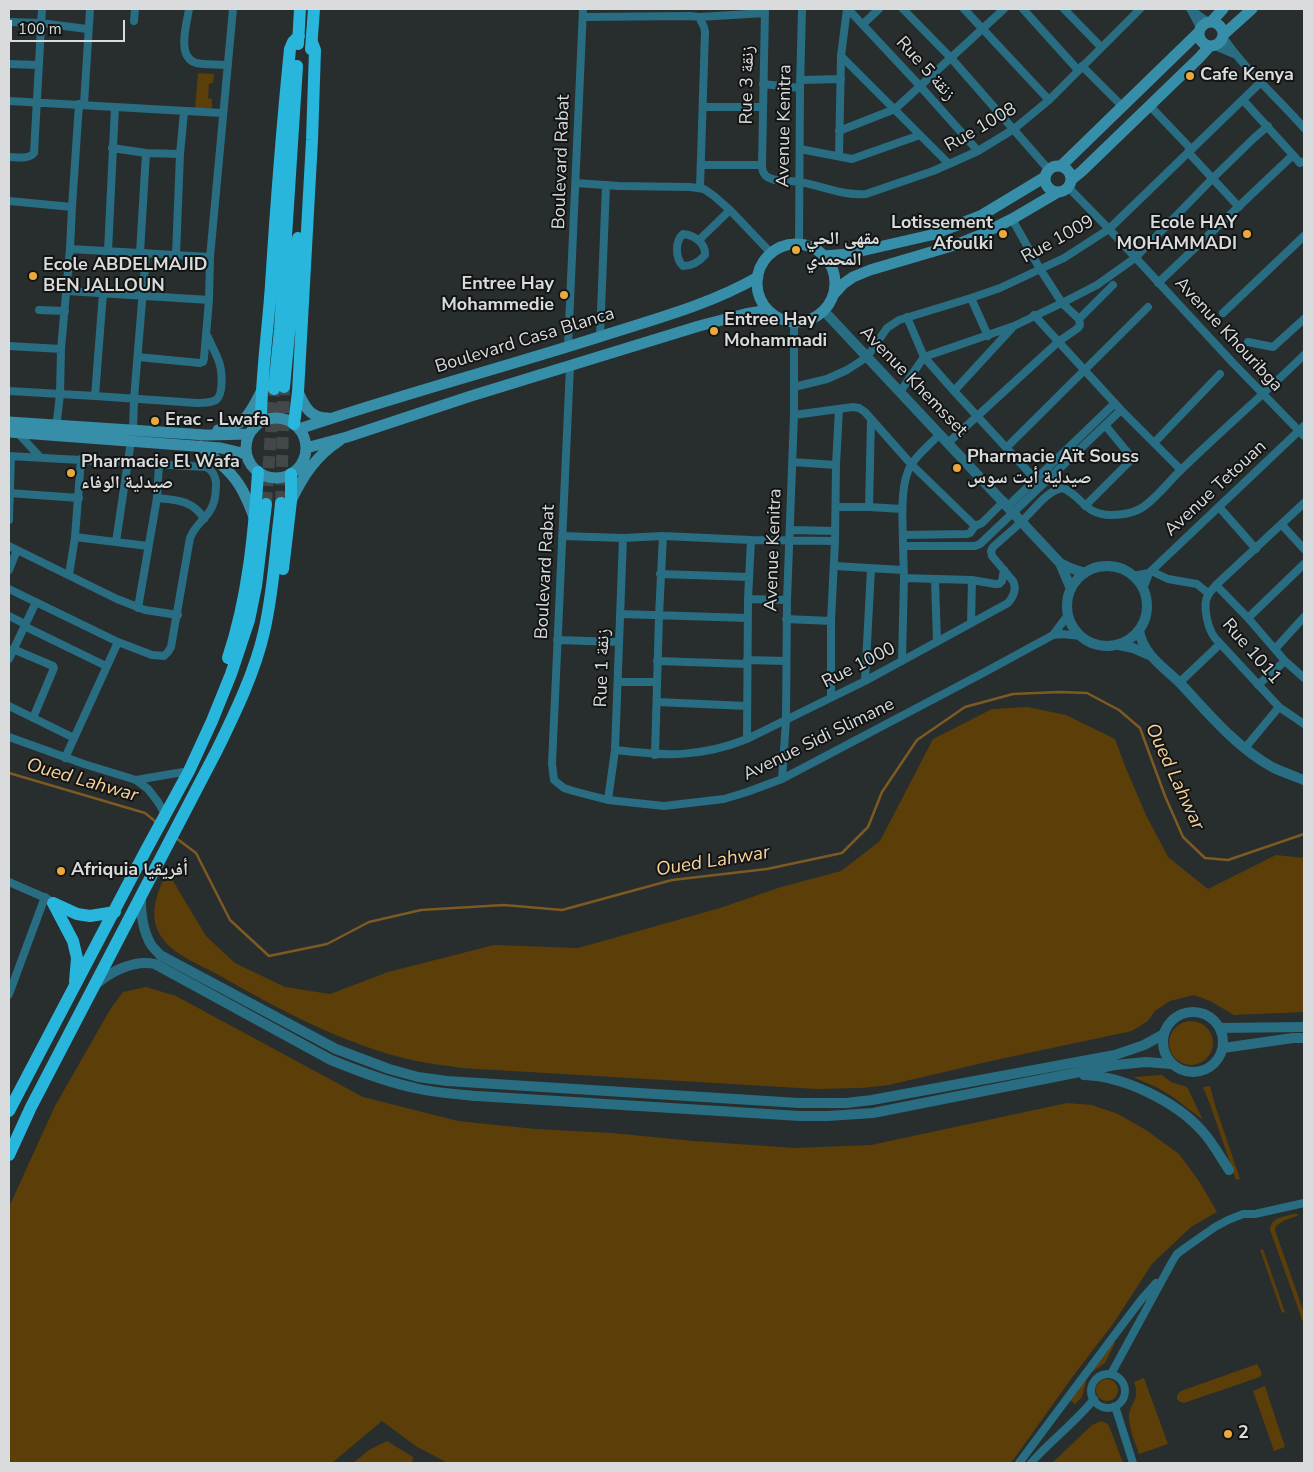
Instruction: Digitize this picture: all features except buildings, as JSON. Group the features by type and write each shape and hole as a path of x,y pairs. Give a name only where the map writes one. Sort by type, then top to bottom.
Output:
{"highway":[{"path":"273,389 271,286 290,49 293,42 299,36 300,9"},
{"path":"262,422 273,389 300,222 314,9"},
{"path":"296,426 312,140 315,50 312,42"},
{"path":"189,770 191,755 214,700 240,616 251,553 258,472"},
{"path":"9,1154 31,1107 201,781 212,771 251,697 279,596 286,502 291,474"},
{"path":"9,1111 189,770 212,720 231,674 249,620 256,586 266,504"},
{"path":"49,900 77,914 90,916 114,912"},
{"path":"49,900 70,933 75,949 77,958 75,987"}],"main road":[{"path":"825,256 848,254 931,235 982,215 1047,173 1052,167 1061,166 1224,9"},
{"path":"834,294 852,277 955,245 1012,220 1066,186 1252,9"},
{"path":"1205,26 1219,24 1223,31 1218,41"},
{"path":"1205,26 1201,42 1218,41"},
{"path":"1061,166 1069,171 1066,186"},
{"path":"1047,173 1046,182 1050,188 1066,186"},
{"path":"799,243 811,246 825,256 833,268 836,281 834,294 824,311 816,318 794,323 780,319 768,310 761,300 757,289 760,268 764,260 785,245 799,243"},
{"name":"Boulevard Casa Blanca","path":"296,426 333,418 691,308 737,289 758,277"},
{"name":"Boulevard Casa Blanca","path":"346,437 471,396 699,326 768,310"},
{"path":"206,435 239,424 273,389"},
{"path":"298,392 304,407 322,418 333,418"},
{"path":"270,418 286,420 296,426 305,441 306,448 304,459 291,474 280,478 268,477 258,472 250,464 246,454 246,444 249,434 254,427 270,418"},
{"path":"9,422 56,430 132,436 230,449 246,454"},
{"path":"13,432 56,430"},
{"path":"132,436 249,434"},
{"path":"306,448 346,437"},
{"path":"286,502 312,464 332,446 346,437"},
{"path":"200,446 235,479 255,518"}],"street":[{"path":"9,157 27,157 32,156 34,153 42,9"},
{"path":"56,430 72,207 90,9"},
{"path":"134,21 136,9"},
{"path":"189,9 184,48 187,56 196,63 228,65"},
{"path":"138,357 201,362 204,358 209,300 210,256 233,9"},
{"name":"Avenue Kenitra","path":"799,243 802,9"},
{"path":"839,156 841,56 847,9"},
{"name":"Rue 5 زنقة","path":"847,9 864,24 978,151"},
{"path":"864,24 879,9"},
{"path":"903,9 950,58 1014,130 1047,173"},
{"path":"964,9 1049,100"},
{"path":"839,131 895,109 1004,9"},
{"path":"1023,9 1080,68 1123,107"},
{"path":"1064,9 1101,47"},
{"path":"1191,9 1205,26"},
{"name":"Rue 1008","path":"762,163 764,174 776,180 800,182 855,195 903,182 949,164 978,151 1014,130 1049,100 1136,10"},
{"path":"583,13 699,17 765,11"},
{"name":"Rue 3 زنقة","path":"762,163 765,11"},
{"name":"Boulevard Rabat","path":"568,347 583,13"},
{"path":"699,17 705,32 700,188"},
{"path":"9,22 41,23 87,29"},
{"path":"1218,41 1234,54 1304,128"},
{"path":"841,56 949,164"},
{"path":"9,64 39,65"},
{"path":"763,84 800,84 841,79"},
{"name":"Rue 1009","path":"867,357 887,328 893,324 907,317 1000,288 1064,258 1109,229 1260,83"},
{"path":"1243,100 1292,155 1300,163 1304,161"},
{"path":"9,101 222,113"},
{"path":"1150,106 1239,207"},
{"path":"108,251 115,107"},
{"path":"702,107 763,107"},
{"path":"176,255 180,154 184,112"},
{"path":"900,392 924,357 1014,326 1097,285 1135,258 1213,178 1268,126"},
{"path":"800,149 852,159 920,135"},
{"path":"112,148 146,153 180,154"},
{"path":"116,542 132,436 143,296 146,153"},
{"path":"1158,283 1292,155"},
{"path":"701,165 762,163"},
{"path":"576,183 700,188 708,191 730,210 772,253"},
{"path":"600,336 606,185"},
{"name":"Avenue Khouribga","path":"1066,186 1109,229 1263,395 1303,431"},
{"path":"9,201 72,207"},
{"path":"699,240 730,210"},
{"path":"948,442 1058,342 1080,325 1079,319 1062,303 1012,220"},
{"path":"686,234 699,240 704,248 705,255 694,264 683,266 678,258 679,238 686,234"},
{"path":"1223,313 1304,236"},
{"path":"70,249 210,256"},
{"path":"1079,319 1113,285"},
{"path":"67,291 209,300"},
{"path":"95,396 103,294"},
{"path":"972,298 988,336"},
{"path":"1007,447 1148,307"},
{"path":"39,310 65,311"},
{"name":"Avenue Khemsset","path":"824,311 1060,562 1085,573"},
{"path":"1034,315 1121,410 1181,470"},
{"path":"907,317 924,357 1036,480"},
{"path":"1248,342 1273,347 1304,319"},
{"name":"Avenue Kenitra","path":"782,779 786,720 786,619 794,415 794,323"},
{"path":"954,391 1014,326"},
{"path":"9,391 197,403 213,402 221,392 221,368 206,334"},
{"path":"9,346 61,349"},
{"path":"1022,522 1048,495 1061,488 1067,490 1091,511 1101,514 1127,514 1147,505 1181,470 1304,355"},
{"path":"794,387 827,379 847,370 867,357"},
{"name":"Boulevard Rabat","path":"554,780 552,764 570,366"},
{"path":"1154,443 1220,374"},
{"path":"903,546 975,546 980,544 1009,506 1115,403"},
{"path":"794,415 853,407 859,408 865,412 911,464 975,526"},
{"path":"831,696 831,621 835,566 836,465 839,409"},
{"path":"903,535 970,533 975,526 1009,506 1121,410"},
{"path":"869,507 871,420"},
{"path":"1085,506 1129,462 1130,458 1105,425"},
{"name":"Avenue Tetouan","path":"1143,588 1150,572 1303,431"},
{"path":"13,432 39,456"},
{"path":"902,661 904,578 902,509 905,478 911,464 940,434"},
{"path":"9,520 10,456 39,456 206,467 211,470 216,478 216,492 212,508 192,532 188,545 171,647 164,656 152,655 118,642 36,602 10,592"},
{"path":"69,575 75,537 81,459"},
{"path":"792,462 836,465"},
{"path":"138,608 157,498 159,464"},
{"path":"10,493 79,498"},
{"path":"157,498 176,500 192,505 204,519"},
{"path":"1132,576 1150,572 1186,584 1197,584 1209,594 1216,585 1304,503"},
{"path":"836,507 902,509"},
{"path":"1219,507 1256,549"},
{"name":"Rue 1000","path":"614,750 656,754 705,752 731,745 865,681 1008,603 1013,598 1015,586 992,556 991,551 993,547 1022,522"},
{"path":"1282,525 1304,549"},
{"path":"790,530 835,530"},
{"path":"562,536 623,538 663,536 835,541"},
{"path":"656,754 658,616 663,536"},
{"path":"75,537 148,546"},
{"name":"Rue 1 زنقة","path":"608,800 614,750 618,682 623,538"},
{"path":"747,739 748,599 751,540"},
{"path":"9,546 117,600 138,608 178,614"},
{"path":"9,570 17,550"},
{"name":"Avenue Khemsset","path":"1060,562 1071,589"},
{"path":"1248,618 1304,564"},
{"path":"835,566 903,570"},
{"path":"1117,645 1128,641 1144,624 1147,602 1140,582 1129,572 1116,567 1102,566 1088,570 1077,579 1071,589 1067,600 1068,615 1071,623 1081,636 1089,642 1102,646 1117,645 1133,648 1149,655"},
{"path":"865,681 871,569"},
{"path":"904,578 972,580 999,584 1002,581 1004,570"},
{"path":"660,574 749,576"},
{"path":"935,580 937,642"},
{"path":"971,623 972,580"},
{"path":"1216,585 1304,678"},
{"name":"Rue 1011","path":"1209,594 1207,598 1208,626 1214,638 1279,707 1304,724"},
{"path":"748,599 787,600"},
{"path":"9,658 36,602"},
{"path":"620,614 748,618"},
{"name":"Avenue Sidi Slimane","path":"1053,635 1068,615"},
{"path":"9,616 106,666"},
{"path":"1275,649 1304,618"},
{"path":"786,619 831,621"},
{"path":"1139,631 1143,646 1149,655 1179,683 1227,734 1272,766 1304,780"},
{"name":"Avenue Sidi Slimane","path":"554,780 564,788 608,800 664,806 724,800 782,779 1053,635 1081,636"},
{"path":"557,640 619,642"},
{"path":"65,758 118,642"},
{"path":"1179,683 1220,644"},
{"path":"14,649 54,668 33,718"},
{"path":"1258,685 1286,660"},
{"path":"657,661 786,661"},
{"path":"618,682 657,682"},
{"path":"656,702 747,706"},
{"path":"9,706 74,738"},
{"path":"1245,748 1279,707"},
{"path":"9,737 65,758 136,780 148,789 158,802 163,818"},
{"path":"136,780 189,770"},
{"path":"9,882 49,900 9,994"},
{"path":"142,894 142,909 146,931 152,946 160,955 336,1049 389,1069 446,1082 799,1104 846,1103 872,1100 1115,1055 1144,1045 1164,1034"},
{"path":"95,986 102,979 129,965 155,964 340,1064 386,1081 446,1093 477,1096 800,1116 828,1116 873,1113 1137,1062 1171,1064"},
{"path":"1189,1012 1199,1012 1216,1022 1220,1028 1223,1037 1223,1048 1218,1061 1206,1070 1193,1073 1185,1072 1171,1064 1164,1051 1163,1044 1166,1028 1172,1020 1189,1012"},
{"path":"1220,1028 1304,1027"},
{"path":"1223,1048 1304,1038"},
{"path":"1068,1075 1092,1076 1121,1082 1174,1106 1203,1132 1229,1170"},
{"path":"1111,1374 1166,1272 1181,1251 1215,1227 1243,1214 1255,1214 1304,1203"},
{"path":"1019,1463 1130,1315 1166,1272"},
{"path":"1111,1374 1120,1378 1125,1392 1122,1401 1114,1406 1105,1408 1094,1400 1091,1390 1094,1381 1102,1375 1111,1374"},
{"path":"1030,1463 1081,1415 1094,1400"},
{"path":"1114,1406 1133,1463"}],"shaded area":[{"path":"198,73 214,74 213,83 209,84 208,98 212,99 212,109 195,108"},
{"path":"1028,707 1066,715 1115,739 1146,815 1168,857 1208,889 1276,855 1304,858 1304,1012 1234,1015 1210,1001 1194,995 1170,1001 1155,1011 1148,1021 1132,1031 889,1085 862,1088 816,1089 461,1068 418,1061 362,1045 287,1012 170,947 159,933 154,917 156,901 167,871 206,936 235,963 285,987 330,994 388,972 494,945 578,948 720,908 781,887 841,871 880,841 933,739 992,709"},
{"path":"146,987 176,996 363,1097 458,1121 535,1129 612,1133 795,1148 871,1145 1067,1103 1092,1105 1118,1114 1146,1130 1179,1154 1199,1181 1217,1212 1191,1227 1152,1264 1113,1324 1011,1463 448,1463 417,1447 382,1421 332,1463 9,1463 9,1207 55,1106 111,1008 123,992"},
{"path":"1191,1021 1203,1025 1209,1031 1213,1043 1209,1055 1203,1061 1191,1065 1179,1061 1173,1055 1169,1043 1173,1031 1179,1025"},
{"path":"1162,1075 1171,1082 1187,1087 1203,1120 1173,1097 1133,1077"},
{"path":"1210,1086 1240,1179 1236,1180 1203,1087"},
{"path":"1298,1214 1276,1226 1275,1230 1304,1313 1304,1322 1270,1230 1275,1220"},
{"path":"1263,1249 1285,1312 1282,1313 1260,1250"},
{"path":"1112,1341 1115,1343 1105,1363 1087,1378 1082,1397 1075,1404 1070,1400"},
{"path":"1257,1364 1262,1373 1260,1377 1184,1403 1177,1399 1177,1395 1181,1391"},
{"path":"1144,1378 1168,1444 1139,1454 1131,1431 1129,1416 1136,1397 1134,1382"},
{"path":"1107,1379 1115,1382 1118,1390 1115,1398 1107,1401 1099,1398 1096,1390 1099,1382"},
{"path":"1265,1386 1285,1447 1274,1451 1253,1391"},
{"path":"1101,1421 1108,1424 1123,1463 1052,1463 1092,1425"},
{"path":"387,1441 413,1457 412,1463 353,1463 369,1450"}],"waterway":[{"name":"Oued Lahwar","path":"176,838 196,853 230,920 269,956 327,944 369,922 421,910 504,905 562,910 672,880 767,869 842,853 868,827 882,792 917,740 965,707 1013,694 1059,692 1087,693 1119,710 1140,728 1165,796 1183,837 1205,858 1228,860 1304,834"},
{"name":"Oued Lahwar","path":"9,773 145,813 156,822"}],"tunnel":[{"path":"281,503 284,387"},
{"path":"266,504 274,389"}],"place":[{"name":"Cafe Kenya","path":"1190,76"},
{"name":"Lotissement Afoulki","path":"1003,234"},
{"name":"Ecole HAY MOHAMMADI","path":"1247,234"},
{"name":"مقهى الحي المحمدي","path":"796,250"},
{"name":"Ecole ABDELMAJID BEN JALLOUN","path":"33,276"},
{"name":"Entree Hay Mohammedie","path":"564,295"},
{"name":"Entree Hay Mohammadi","path":"714,331"},
{"name":"Erac - Lwafa","path":"155,421"},
{"name":"Pharmacie Aït Souss صيدلية أيت سوس","path":"957,468"},
{"name":"Pharmacie El Wafa صيدلية الوفاء","path":"71,473"},
{"name":"Afriquia أفريقيا","path":"61,871"},
{"name":"2","path":"1228,1434"}]}
